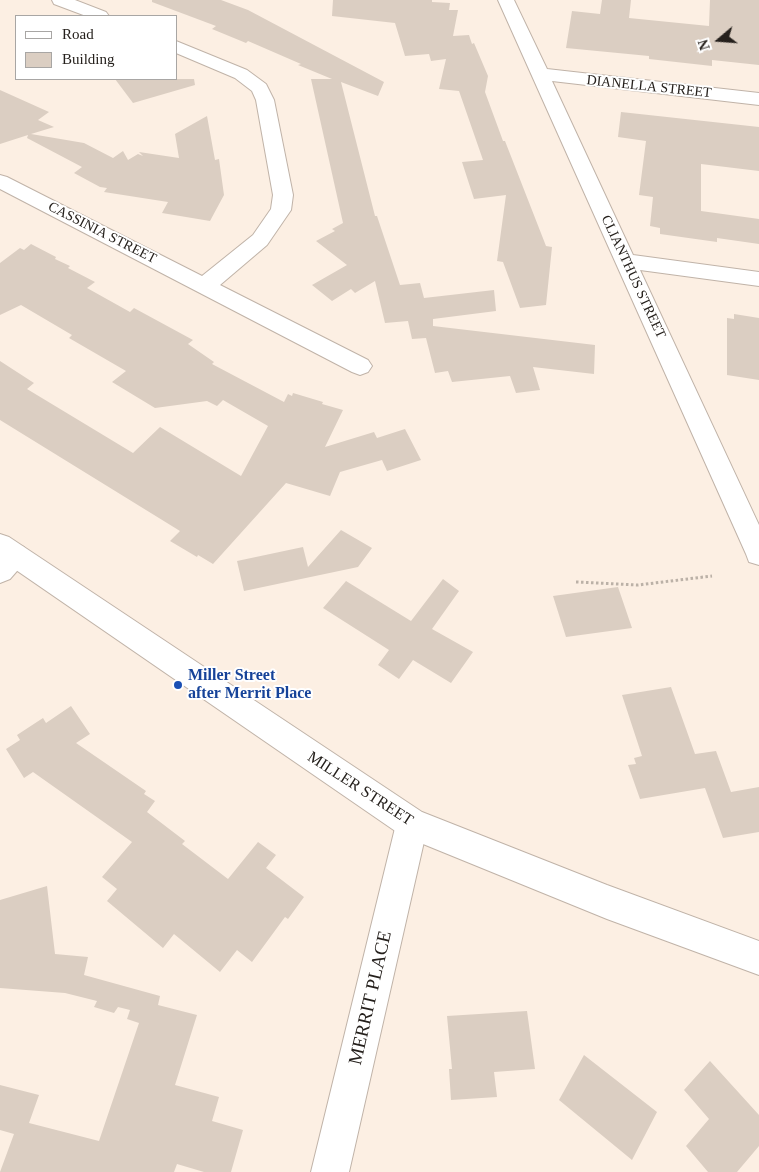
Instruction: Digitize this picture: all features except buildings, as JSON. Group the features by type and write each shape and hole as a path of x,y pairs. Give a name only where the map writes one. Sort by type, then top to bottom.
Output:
{"street":[{"path":"60,0 98,15"},
{"name":"CLIANTHUS STREET","path":"506,0 758,548"},
{"path":"178,47 241,74 260,88 265,100 283,196 281,210 260,240 204,286"},
{"name":"DIANELLA STREET","path":"540,74 759,99"},
{"name":"CASSINIA STREET","path":"0,181 360,366"},
{"path":"626,261 759,279"},
{"name":"MILLER STREET","path":"5,557 412,824 607,902 759,958"},
{"name":"MERRIT PLACE","path":"330,1172 412,824"}],"path":[{"path":"576,582 638,585 712,576"}],"place":[{"name":"Miller Street after Merrit Place","path":"178,685"}]}
